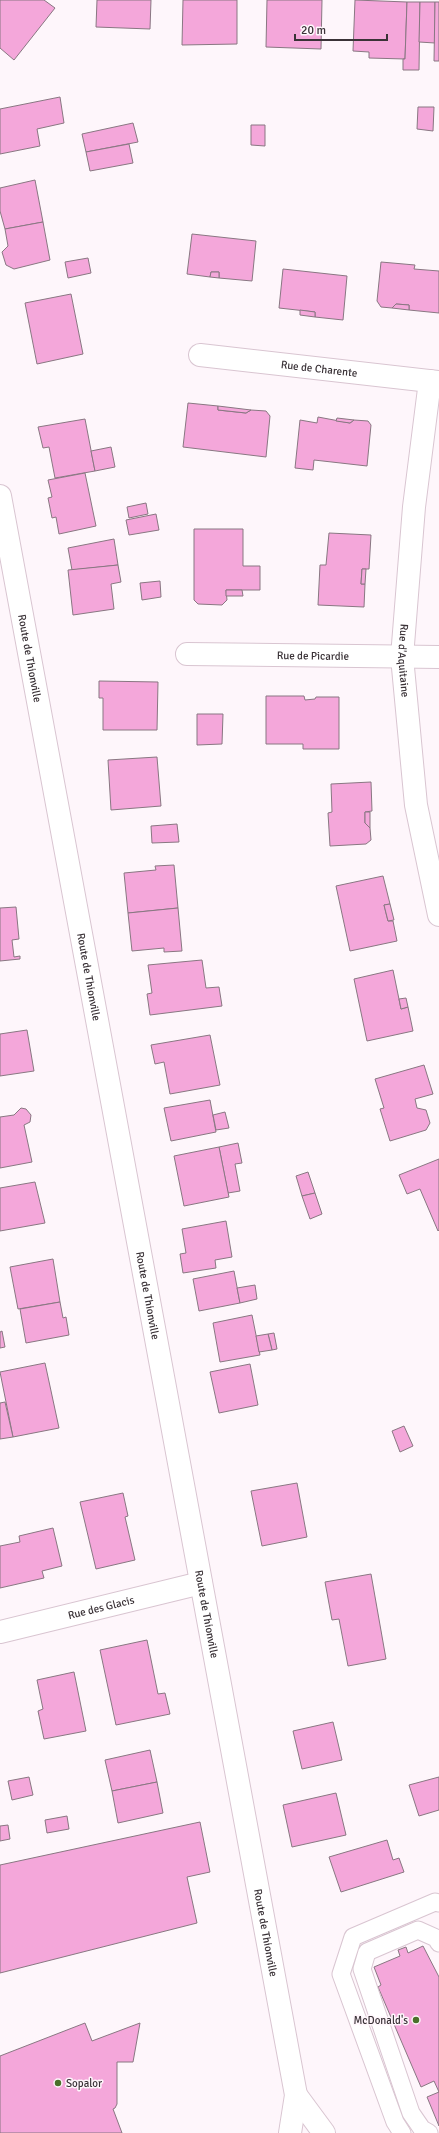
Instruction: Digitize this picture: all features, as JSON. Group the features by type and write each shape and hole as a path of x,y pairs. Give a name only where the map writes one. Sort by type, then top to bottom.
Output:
{"street":[{"name":"Rue de Charente","path":"200,355 435,382"},
{"name":"Rue d'Aquitaine","path":"435,382 414,507 402,657 416,805 439,915"},
{"name":"Route de Thionville","path":"0,496 296,2095 290,2133"},
{"name":"Rue de Picardie","path":"187,654 439,657"},
{"name":"Rue des Glacis","path":"0,1632 201,1583"},
{"name":"Route de Thionville","path":"296,2095 324,2133"}],"lane":[{"path":"402,2133 395,2122 341,1974 353,1937 435,1902 439,1903"},
{"path":"429,2133 422,2129 411,2113 362,1969 367,1952 418,1930 436,1938 439,1943"}],"building":[{"path":"0,0 44,0 55,8 14,60 0,48"},
{"path":"97,0 151,0 150,29 96,27"},
{"path":"183,0 237,0 237,44 182,45"},
{"path":"267,0 322,0 321,49 266,47"},
{"path":"355,0 407,2 405,59 369,58 369,52 353,51"},
{"path":"407,2 420,2 419,70 403,70 403,59 405,59"},
{"path":"420,2 435,2 435,43 419,42"},
{"path":"435,2 439,2 439,61 434,61"},
{"path":"60,97 64,123 37,129 40,146 0,154 0,109"},
{"path":"418,107 434,107 433,131 417,129"},
{"path":"133,123 138,142 86,152 82,134"},
{"path":"251,125 265,125 265,146 251,145"},
{"path":"129,144 133,163 90,171 86,152"},
{"path":"35,180 43,222 5,229 0,211 0,188"},
{"path":"43,222 50,260 14,269 6,265 2,252 8,246 5,229"},
{"path":"192,234 256,241 252,281 219,278 219,272 211,272 210,277 187,274"},
{"path":"88,258 91,273 68,278 65,262"},
{"path":"381,262 415,265 414,269 439,271 439,313 409,310 409,305 396,304 392,308 381,307 377,301"},
{"path":"283,269 347,276 343,320 315,317 315,312 279,308"},
{"path":"211,272 219,272 219,278 210,277"},
{"path":"71,294 83,354 37,364 25,303"},
{"path":"396,304 409,305 409,310 392,308"},
{"path":"300,310 315,312 315,317 300,315"},
{"path":"188,403 218,406 218,410 246,413 251,410 266,411 270,416 266,457 183,447"},
{"path":"218,406 251,410 246,413 218,410"},
{"path":"318,417 350,423 354,420 368,421 371,425 367,466 314,460 313,470 295,468 300,420 317,423"},
{"path":"337,418 354,420 350,423 336,421"},
{"path":"85,419 95,471 55,478 49,447 43,448 38,427"},
{"path":"111,447 115,467 95,471 91,451"},
{"path":"85,473 96,526 59,534 56,517 52,518 48,498 52,497 48,480"},
{"path":"146,503 148,514 129,518 127,507"},
{"path":"156,514 159,530 129,535 126,520"},
{"path":"194,529 243,529 243,566 260,566 260,590 226,590 227,600 222,605 198,604 194,600"},
{"path":"329,533 371,535 369,569 362,569 361,584 365,584 364,607 318,605 320,565 326,565"},
{"path":"114,539 118,565 72,570 68,548"},
{"path":"118,565 121,582 111,584 114,609 73,615 68,570"},
{"path":"362,569 366,569 365,584 361,584"},
{"path":"160,581 161,597 142,600 140,583"},
{"path":"226,590 242,590 243,596 226,596"},
{"path":"99,681 158,682 157,730 103,730 103,698 99,698"},
{"path":"266,696 304,696 305,700 315,699 316,697 339,697 339,749 303,749 303,744 266,744"},
{"path":"197,714 223,714 222,744 197,745"},
{"path":"157,757 161,806 111,810 108,760"},
{"path":"371,782 372,811 365,812 365,823 370,828 371,840 366,844 330,846 328,813 332,812 331,784"},
{"path":"365,812 370,812 370,828 365,823"},
{"path":"177,824 179,842 152,843 151,826"},
{"path":"174,865 178,908 128,913 124,873 156,870 155,866"},
{"path":"383,876 390,904 384,905 388,921 393,921 397,941 350,951 336,886"},
{"path":"390,904 394,920 388,921 384,905"},
{"path":"16,907 19,939 12,940 14,957 20,956 20,959 0,961 0,908"},
{"path":"178,908 182,951 164,952 164,948 132,951 128,913"},
{"path":"202,960 206,988 219,987 222,1006 150,1015 147,994 152,993 148,965"},
{"path":"393,970 401,1009 408,1007 413,1031 367,1041 354,979"},
{"path":"406,998 408,1007 401,1009 399,999"},
{"path":"27,1030 34,1071 0,1076 0,1034"},
{"path":"210,1035 220,1085 170,1094 164,1062 155,1064 151,1045"},
{"path":"424,1065 433,1094 415,1099 417,1108 426,1110 430,1123 426,1130 390,1141 380,1109 384,1108 375,1079"},
{"path":"210,1100 216,1132 171,1141 164,1108"},
{"path":"21,1108 26,1109 31,1115 30,1122 24,1125 32,1162 0,1168 0,1117 14,1115"},
{"path":"225,1112 229,1128 216,1130 213,1115"},
{"path":"238,1143 242,1163 235,1164 240,1191 228,1193 219,1147"},
{"path":"219,1147 229,1197 184,1206 174,1156"},
{"path":"439,1159 438,1231 420,1189 407,1194 399,1175"},
{"path":"308,1172 315,1193 302,1196 296,1176"},
{"path":"35,1182 45,1223 0,1231 0,1188"},
{"path":"315,1193 322,1214 310,1219 302,1196"},
{"path":"226,1221 232,1257 215,1260 216,1268 183,1273 180,1254 186,1253 182,1229"},
{"path":"53,1259 60,1302 18,1309 10,1267"},
{"path":"234,1271 240,1303 199,1311 193,1279"},
{"path":"255,1285 257,1299 240,1303 237,1288"},
{"path":"60,1302 63,1318 66,1317 69,1335 26,1343 20,1309"},
{"path":"252,1315 260,1355 220,1362 213,1323"},
{"path":"2,1331 5,1347 0,1348 0,1332"},
{"path":"274,1333 277,1349 272,1350 268,1334"},
{"path":"268,1334 272,1350 259,1352 256,1336"},
{"path":"45,1363 59,1428 13,1437 0,1372"},
{"path":"250,1364 258,1405 219,1413 210,1372"},
{"path":"5,1402 13,1437 0,1439 0,1403"},
{"path":"404,1426 413,1446 400,1452 392,1431"},
{"path":"297,1483 307,1537 262,1546 251,1491"},
{"path":"123,1493 128,1516 125,1517 135,1560 96,1569 80,1502"},
{"path":"53,1528 62,1566 42,1571 44,1578 0,1588 0,1546 20,1542 19,1536"},
{"path":"371,1574 386,1659 348,1666 339,1619 332,1620 325,1582"},
{"path":"147,1640 158,1694 165,1693 170,1714 116,1725 100,1650"},
{"path":"74,1672 86,1731 44,1739 38,1711 43,1709 37,1680"},
{"path":"333,1722 342,1760 302,1769 293,1731"},
{"path":"150,1750 157,1782 112,1791 105,1760"},
{"path":"29,1777 33,1795 12,1800 8,1781"},
{"path":"439,1777 439,1810 419,1816 409,1785"},
{"path":"157,1782 163,1813 118,1823 112,1791"},
{"path":"336,1793 346,1835 292,1847 283,1805"},
{"path":"67,1816 69,1829 47,1833 45,1820"},
{"path":"200,1822 210,1872 187,1877 197,1923 0,1973 0,1865"},
{"path":"8,1825 10,1839 0,1841 0,1826"},
{"path":"387,1840 393,1860 399,1858 404,1872 341,1892 329,1857"},
{"name":"McDonald's","path":"423,1946 439,1977 439,2092 434,2081 421,2087 378,1987 381,1985 374,1967 400,1956 398,1950 406,1947 408,1953"},
{"name":"Sopalor","path":"85,2023 92,2041 140,2023 133,2062 117,2062 117,2104 113,2109 122,2133 0,2133 0,2056"},
{"path":"439,2092 439,2126 427,2097"}],"place":[{"name":"McDonald's","path":"416,2020"},
{"name":"Sopalor","path":"58,2083"}]}
